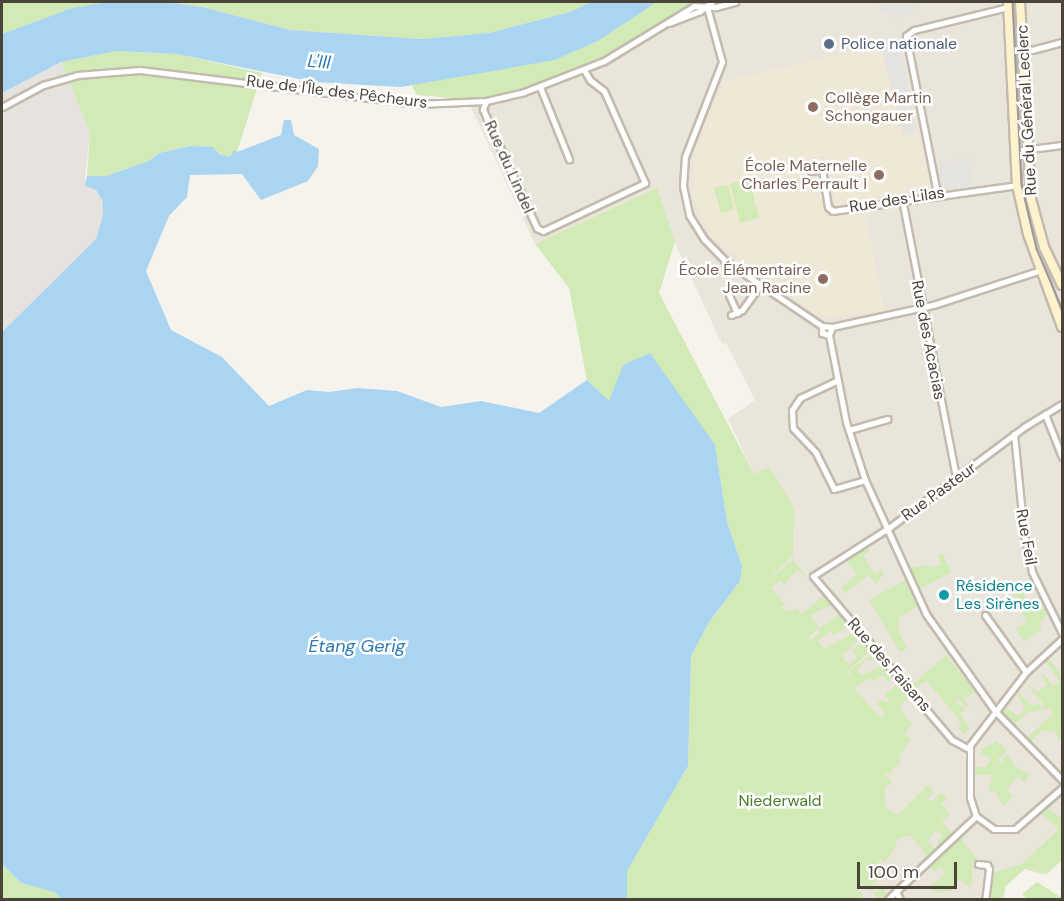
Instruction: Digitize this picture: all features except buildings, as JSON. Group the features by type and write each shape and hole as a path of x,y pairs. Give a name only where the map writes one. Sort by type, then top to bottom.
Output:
{"main road":[{"name":"Rue du Général Leclerc","path":"1020,2 1027,150 1034,214 1062,283"},
{"name":"Rue du Général Leclerc","path":"1008,4 1013,151 1017,185 1041,270 1062,327"}],"street":[{"name":"Rue de l'Île des Pêcheurs","path":"707,7 712,2"},
{"name":"Rue de l'Île des Pêcheurs","path":"2,107 43,85 77,75 140,70 418,104 486,102 540,87 584,69 694,6 707,7 735,2"},
{"path":"936,193 906,38 909,32 1008,4"},
{"path":"707,7 722,62 685,157 684,193 689,215 704,239 724,260 822,326 832,327 921,308 1041,270"},
{"path":"1022,47 1032,50 1062,42"},
{"name":"Rue du Lindel","path":"486,102 483,109 540,231 645,183 603,91 590,80 584,69"},
{"path":"540,87 569,159"},
{"path":"1013,151 1062,145"},
{"name":"Rue des Lilas","path":"811,171 822,168 828,207 833,211 936,193 1017,185"},
{"name":"Rue des Acacias","path":"902,199 921,308 957,481"},
{"path":"729,295 734,314 760,285"},
{"path":"822,326 822,333 829,335"},
{"path":"832,327 829,335 838,380 849,430 865,480 931,623 995,711 1062,780"},
{"path":"838,380 800,398 791,414 793,428 816,453 834,489 865,480"},
{"name":"Rue Pasteur","path":"813,576 957,481 1014,435 1062,404"},
{"path":"1045,414 1062,458"},
{"path":"849,430 887,419"},
{"name":"Rue Feil","path":"1014,435 1024,534 1032,572 1062,633"},
{"name":"Rue des Faisans","path":"813,576 952,740 969,749"},
{"path":"986,615 1026,672"},
{"path":"1062,639 1026,672 969,749 970,798 976,816 994,828 1015,829 1062,788"},
{"path":"887,900 976,816"},
{"path":"978,864 987,865 989,869 985,900"},
{"path":"896,891 900,900"}],"shaded area":[{"path":"694,2 1062,2 1062,860 1043,875 1025,869 993,873 987,899 848,899 870,876 888,847 843,676 781,607 776,611 757,589 754,474 728,419 755,400 726,343 722,344 667,226 657,188 535,244 467,99 505,94 603,58"},
{"path":"878,2 915,2 916,5 910,15 897,17 881,11"},
{"path":"899,40 931,187 836,206 825,155 804,161 807,180 820,184 827,218 865,211 884,311 827,318 816,314 713,239 693,198 695,150 723,82"},
{"path":"899,40 917,132 903,136 880,44"},
{"path":"61,62 90,133 85,179 101,196 103,215 96,239 2,332 2,93"},
{"path":"968,158 973,184 939,190 935,164"}],"green space":[{"path":"2,2 129,2 72,8 2,34"},
{"path":"166,2 591,2 570,12 489,33 421,39 290,30 202,7"},
{"path":"657,2 694,2 603,58 551,79 505,94 467,99 417,95 411,84 555,60 598,41"},
{"path":"117,51 177,54 262,73 237,152 230,157 219,154 213,147 191,146 159,153 149,161 106,176 87,176 90,133 61,62"},
{"path":"749,179 759,218 740,223 730,184"},
{"path":"728,185 734,210 721,213 714,188"},
{"name":"Niederwald","path":"657,188 675,242 659,293 754,474 769,467 794,508 793,556 762,585 793,560 809,579 797,570 784,585 780,580 771,588 785,604 781,607 785,611 797,608 802,614 823,596 831,605 810,615 819,627 808,638 811,640 820,632 818,629 840,614 850,626 834,635 830,631 817,641 825,649 855,632 860,639 841,656 849,664 857,657 852,651 863,642 871,650 846,673 850,676 849,671 873,653 876,657 871,661 867,659 857,670 861,675 884,665 894,677 888,682 882,675 874,682 870,678 854,688 881,718 885,714 877,704 882,699 886,703 890,700 885,695 898,683 910,696 899,707 912,725 904,734 911,740 898,757 901,761 889,774 884,774 892,781 884,790 886,808 898,815 928,785 934,791 927,800 933,800 941,792 947,798 941,804 950,814 942,822 952,833 940,845 937,842 943,835 937,830 928,841 935,849 924,860 926,854 910,835 898,839 892,853 884,862 881,859 875,868 882,876 870,887 875,893 882,887 887,893 880,899 863,884 858,890 863,896 859,899 627,899 627,871 688,766 691,656 709,622 740,581 742,566 727,522 715,445 623,365 609,402 587,380 569,288 535,244"},
{"path":"867,546 870,551 863,555 874,574 882,569 883,575 876,584 869,575 845,593 841,588 857,574 846,560"},
{"path":"943,554 951,573 920,588 910,568 930,565 932,568 941,564 938,556"},
{"path":"905,580 917,606 898,619 900,625 897,628 907,648 900,652 869,600"},
{"path":"1022,591 1035,612 1045,608 1048,614 1039,624 1042,629 1024,642 1016,628 1027,622 1013,594"},
{"path":"946,655 975,692 967,698 961,694 969,706 967,708 959,699 955,702 966,709 960,714 970,728 964,734 958,728 961,722 926,680 915,689 912,685"},
{"path":"1048,657 1062,676 1062,736 1058,740 1056,732 1043,730 1031,742 1027,738 1053,713 1049,709 1029,712 1014,725 1002,710 1005,706 1018,716 1025,709 1016,692 1033,706 1038,703 1043,708 1045,706 1026,683 1038,692 1047,684 1041,676 1044,674 1053,686 1060,682 1047,663 1041,664"},
{"path":"996,741 1007,750 997,760 1001,763 1005,762 1002,759 1008,754 1015,767 1030,774 1025,783 1019,777 1021,774 1016,778 1007,790 1013,796 1003,806 995,791 988,791 992,775 974,775 973,767 986,767 990,757 981,754 982,749"},
{"path":"1048,808 1062,819 1062,860 1047,874 1025,869 1006,886 1003,899 988,900 993,873 1022,864 1059,829 1041,814"},
{"path":"960,838 978,860 973,863 972,883 969,884 973,890 959,879 951,891 938,893 929,887 945,874 942,867 934,872 931,866"},
{"path":"2,864 21,883 54,892 62,899 2,899"},
{"path":"1037,882 1062,899 1027,899 1022,894"}],"water":[{"name":"L'Ill","path":"108,2 166,2 202,7 290,30 421,39 489,33 570,12 591,2 657,2 598,41 555,60 401,87 314,82 177,54 117,51 61,62 2,93 2,34 72,8"},
{"name":"Étang Gerig","path":"284,120 291,120 294,135 319,149 318,166 308,181 261,200 242,174 190,175 187,197 169,216 146,271 171,330 222,357 269,406 307,390 329,392 357,388 397,391 441,407 481,401 539,413 587,380 609,401 623,365 650,353 715,445 727,522 742,566 740,581 709,622 691,656 688,766 627,871 627,899 62,899 54,892 21,883 2,864 2,332 96,239 103,215 102,200 96,190 85,186 87,176 106,176 149,161 159,153 191,146 213,147 219,154 230,157 234,150 237,152 281,135"}],"tram line":[{"path":"1013,2 1022,185 1037,249 1062,308"}],"place":[{"name":"Police nationale","path":"829,44"},
{"name":"Collège Martin Schongauer","path":"813,107"},
{"name":"École Maternelle Charles Perrault I","path":"879,175"},
{"name":"École Élémentaire Jean Racine","path":"823,279"},
{"name":"Résidence Les Sirènes","path":"944,595"}]}
